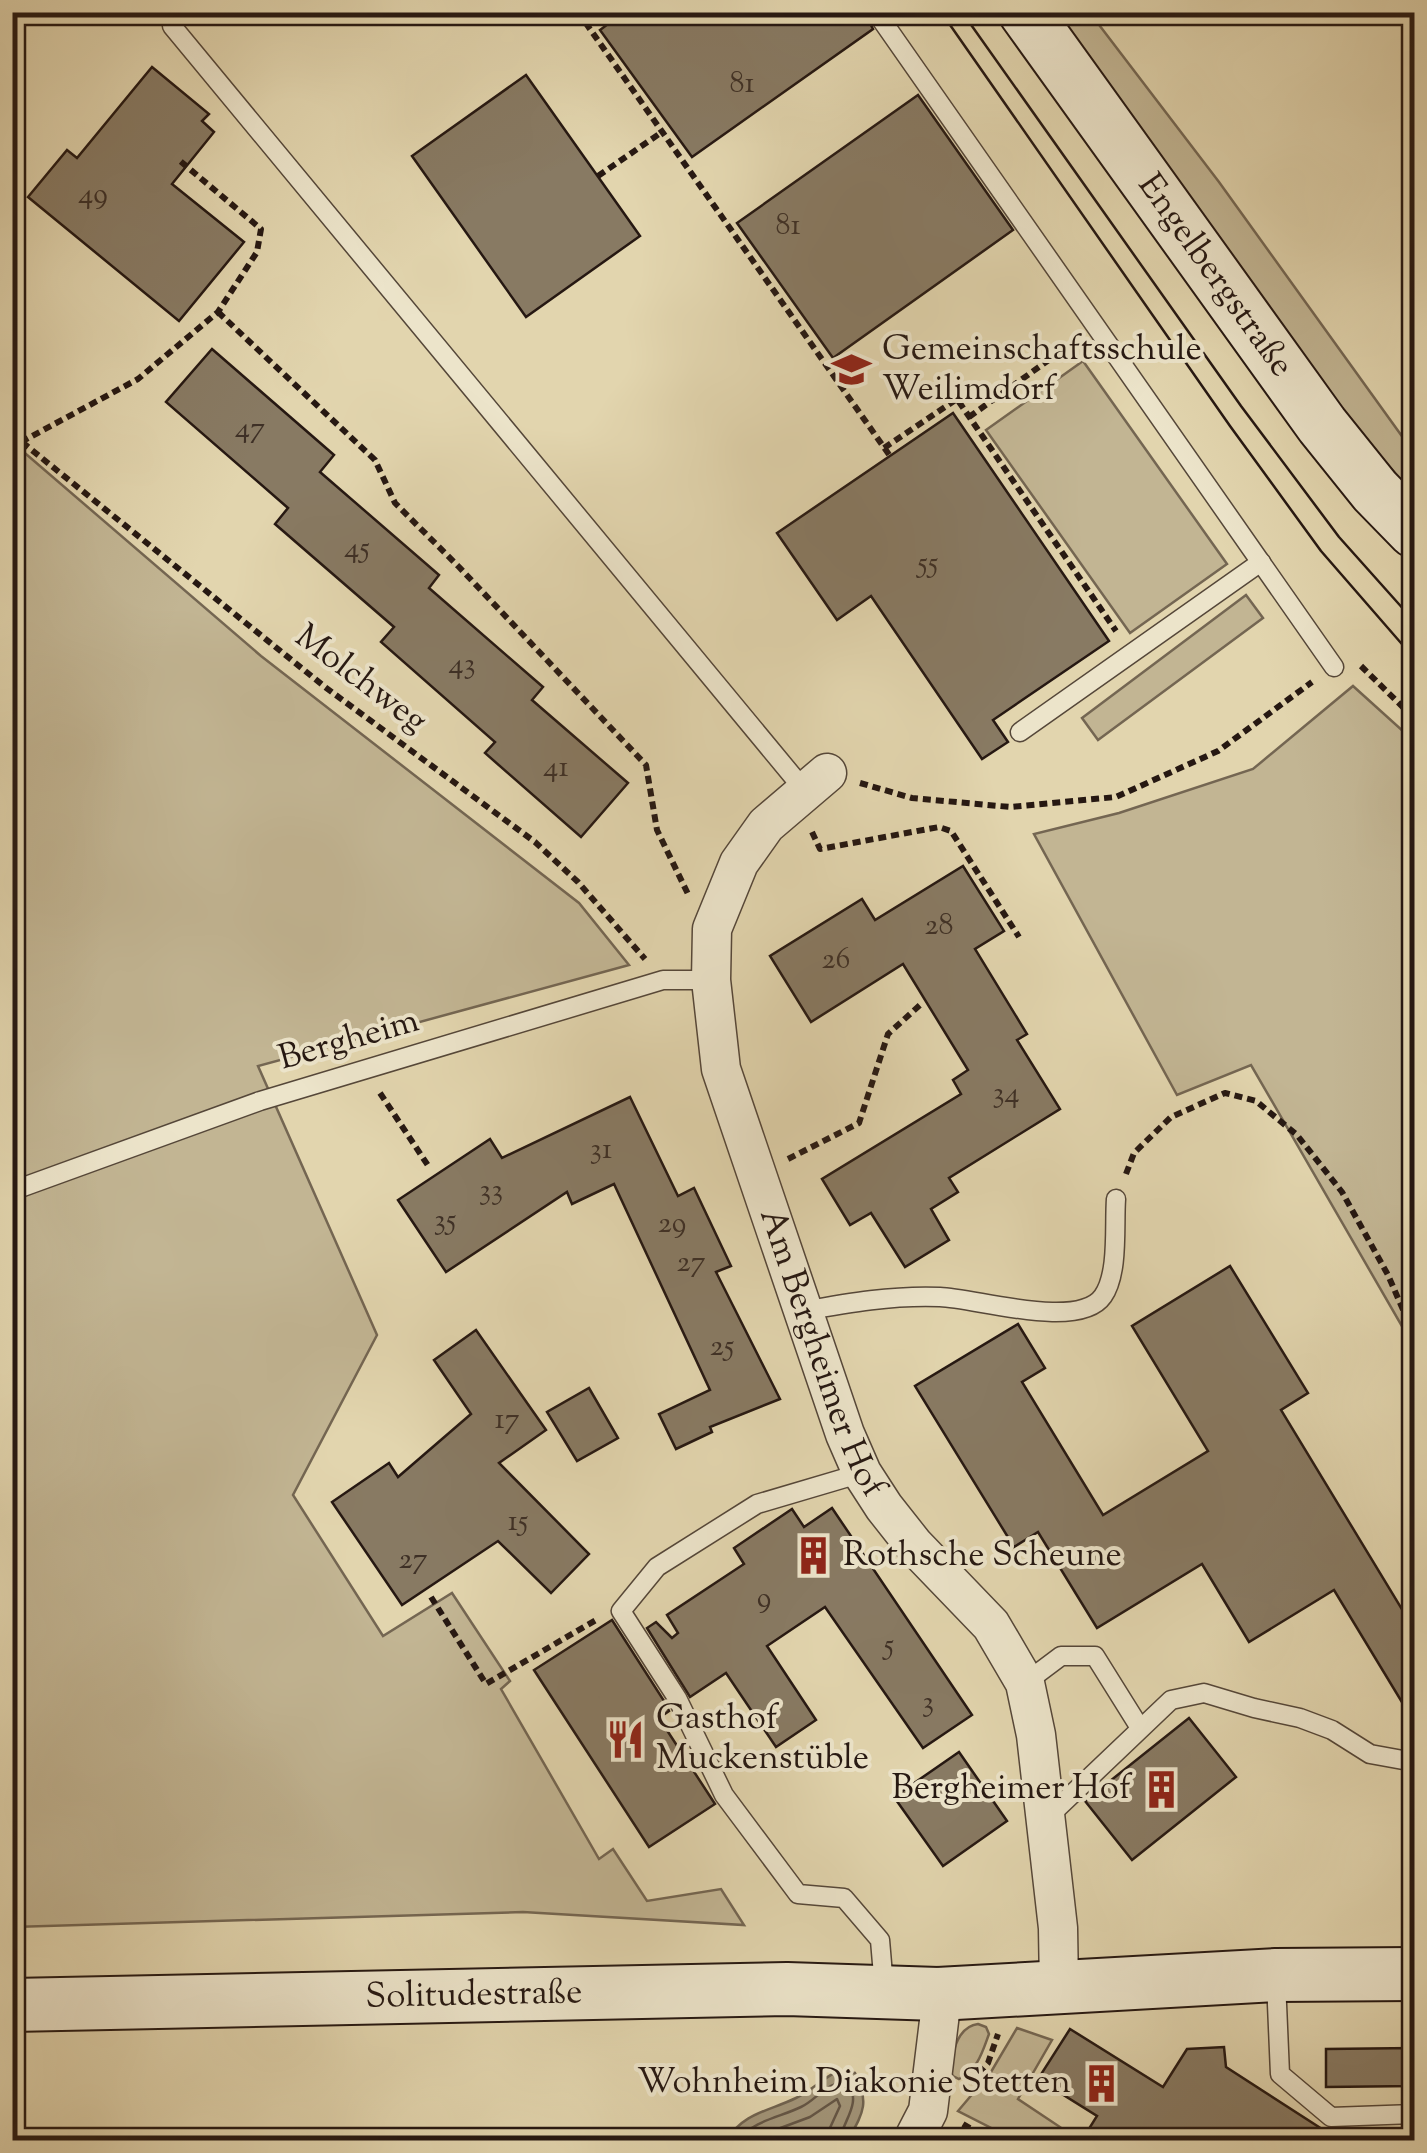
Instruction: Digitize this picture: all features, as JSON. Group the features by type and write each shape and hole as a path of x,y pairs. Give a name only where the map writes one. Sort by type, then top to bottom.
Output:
{"street":[{"name":"Engelbergstraße","path":"1025,12 1322,424 1375,491 1414,530"},
{"name":"Am Bergheimer Hof","path":"809,788 766,825 739,863 712,930 711,980 721,1070 844,1434 862,1473 914,1545 990,1624 1025,1683 1036,1735 1060,1937 1058,1986"},
{"name":"Solitudestraße","path":"12,2005 788,1990 938,1994 1276,1975 1414,1974"},
{"path":"913,2140 928,2111 940,2013 938,1994"}],"lane":[{"path":"876,12 1334,667"},
{"path":"172,26 809,788"},
{"path":"1020,732 1261,562"},
{"name":"Bergheim","path":"12,1191 260,1102 663,980 711,980"},
{"path":"802,1312 875,1298 942,1297 1045,1313 1084,1310 1102,1299 1112,1276 1116,1198"},
{"path":"862,1473 758,1504 657,1566 621,1611 677,1698 724,1795 798,1894 844,1898 880,1940 885,1993"},
{"path":"1025,1683 1060,1656 1095,1656 1140,1728"},
{"path":"1046,1819 1171,1700 1204,1694 1300,1718 1332,1730 1370,1754 1414,1762"},
{"path":"1276,1975 1280,2074 1330,2117 1414,2114"}],"path":[{"path":"578,12 890,456"},
{"path":"598,176 662,132"},
{"path":"21,442 138,379 218,312 257,252 261,229 180,160"},
{"path":"218,312 376,460 394,504 459,566 646,765 657,830 685,890 712,930"},
{"path":"969,417 1096,326"},
{"path":"884,448 957,399 1131,652"},
{"name":"Molchweg","path":"12,434 325,687 535,842 578,882 663,980"},
{"path":"1019,938 950,830 939,827 820,848 809,788 1010,807 1116,797 1218,751 1350,655 1414,718"},
{"path":"756,1176 860,1123 888,1034 920,1004"},
{"path":"364,1071 429,1167"},
{"path":"1116,1198 1134,1153 1171,1117 1226,1093 1256,1101 1297,1135 1342,1192 1388,1275 1404,1312 1414,1358"},
{"path":"431,1597 486,1684 632,1599"}],"shaded area":[{"path":"1050,13 1090,13 1219,182 1414,453 1414,494 1333,404"},
{"path":"1083,361 1227,564 1130,633 986,430"},
{"path":"12,442 261,656 579,903 629,965 258,1066 377,1335 293,1495 383,1636 452,1593 510,1681 501,1689 599,1859 613,1849 647,1901 721,1889 744,1925 523,1912 13,1927"},
{"path":"1246,595 1263,618 1098,740 1082,718"},
{"path":"1353,686 1414,741 1414,1347 1251,1065 1177,1095 1034,834 1119,813 1253,769"},
{"path":"978,2024 986,2027 989,2034 975,2065 959,2079 949,2070 954,2048 965,2030"},
{"path":"1017,2028 1052,2040 1018,2099 1060,2127 1052,2140 1015,2140 958,2111 991,2072"}],"water":[{"path":"838,2071 855,2073 862,2092 861,2115 848,2140 727,2140 749,2118 801,2095"}],"building":[{"path":"624,12 864,12 873,29 692,157 600,30"},
{"path":"152,67 209,114 202,121 214,132 172,184 244,242 179,321 28,197 67,150 77,158"},
{"path":"526,75 640,236 526,317 412,156"},
{"path":"918,95 1013,230 833,358 737,223"},
{"path":"212,349 334,455 320,472 439,575 429,588 543,687 532,700 628,783 581,837 485,753 495,742 381,642 394,627 275,524 288,508 166,402"},
{"path":"953,413 1109,641 993,720 1008,742 982,759 871,596 837,620 777,533"},
{"path":"963,866 1004,931 975,949 1027,1034 1017,1040 1060,1109 949,1178 958,1192 931,1209 949,1240 905,1267 871,1213 850,1225 822,1179 961,1094 953,1080 968,1070 903,964 811,1022 770,956 862,899 875,920"},
{"path":"630,1097 678,1196 694,1188 731,1266 716,1272 780,1399 710,1427 712,1432 676,1449 659,1414 710,1390 614,1184 572,1204 567,1192 446,1272 398,1200 490,1139 502,1158"},
{"path":"1230,1266 1308,1393 1281,1410 1414,1629 1414,1722 1334,1590 1249,1642 1202,1564 1097,1628 1038,1532 1014,1547 915,1386 1018,1324 1045,1368 1022,1382 1103,1515 1208,1451 1132,1326"},
{"path":"476,1330 546,1430 499,1463 589,1554 551,1593 498,1541 402,1605 332,1502 389,1463 398,1477 471,1414 434,1360"},
{"path":"589,1388 618,1438 577,1461 547,1412"},
{"path":"832,1508 972,1715 923,1748 825,1607 767,1646 816,1720 776,1747 726,1673 690,1697 647,1628 656,1622 672,1638 678,1633 667,1615 744,1564 734,1548 792,1509 804,1527"},
{"name":"Gasthof Muckenstüble","path":"612,1620 666,1704 669,1711 659,1718 715,1804 649,1847 534,1670"},
{"name":"Bergheimer Hof","path":"1189,1718 1236,1777 1132,1860 1085,1801"},
{"path":"959,1752 1007,1821 943,1866 894,1797"},
{"name":"Wohnheim Diakonie Stetten","path":"1070,2029 1163,2087 1187,2049 1224,2047 1226,2067 1339,2140 1082,2140 1097,2116 1038,2079"},
{"path":"1414,2048 1414,2086 1326,2087 1326,2049"}],"tram line":[{"path":"941,12 1321,551 1414,658"},
{"path":"962,12 1241,406 1339,537 1414,621"}],"place":[{"name":"Gemeinschaftsschule Weilimdorf","path":"852,370"},
{"name":"Rothsche Scheune","path":"813,1556"},
{"name":"Gasthof Muckenstüble","path":"626,1739"},
{"name":"Bergheimer Hof","path":"1161,1789"},
{"name":"Wohnheim Diakonie Stetten","path":"1101,2083"}]}
